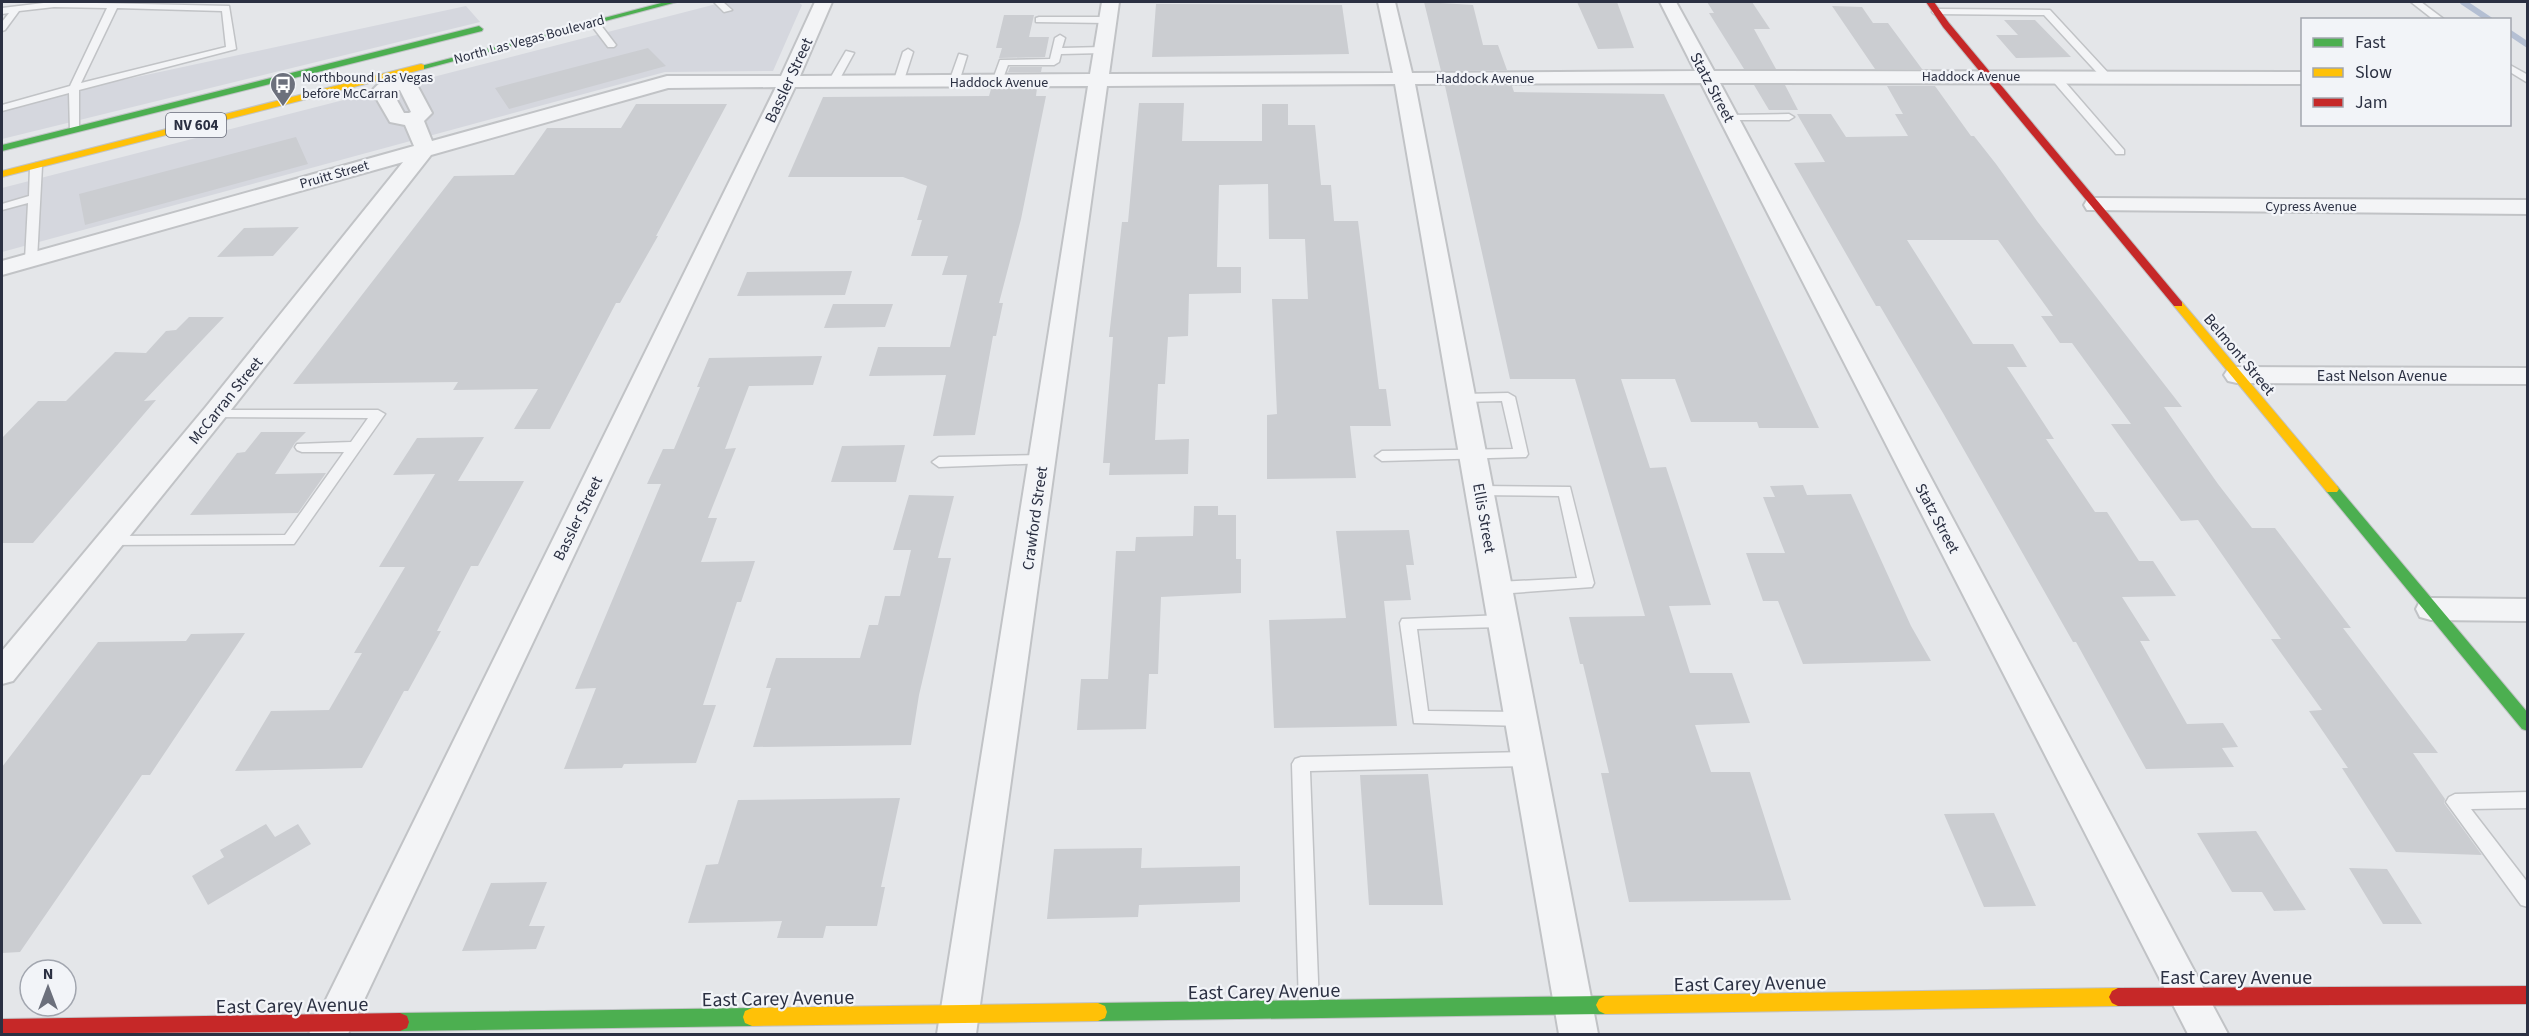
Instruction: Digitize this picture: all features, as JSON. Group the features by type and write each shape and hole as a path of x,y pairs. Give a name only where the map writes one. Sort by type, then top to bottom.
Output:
{"main road":[{"name":"North Las Vegas Boulevard","path":"2,174 391,80 673,2"},
{"name":"Belmont Street","path":"1934,7 1988,76 2528,725"},
{"name":"North Las Vegas Boulevard","path":"2,148 491,26 454,44 403,61 391,80"},
{"name":"East Carey Avenue","path":"2,1028 331,1029 958,1025 1310,1010 2189,996 2528,995"}],"street":[{"name":"Bassler Street","path":"331,1029 788,82 823,2"},
{"name":"Ellis Street","path":"1386,2 1404,79 1579,1035"},
{"name":"Statz Street","path":"1668,2 2209,1035"},
{"name":"Crawford Street","path":"958,1025 1109,11"},
{"name":"Haddock Avenue","path":"667,82 898,83 1988,76 2301,78"},
{"path":"391,80 381,91 397,118 413,120 425,148"},
{"name":"Pruitt Street","path":"2,268 667,82"},
{"name":"McCarran Street","path":"2,672 214,414 425,148"},
{"name":"Cypress Avenue","path":"2096,205 2528,207"},
{"name":"East Nelson Avenue","path":"2236,375 2528,376"},
{"path":"2431,609 2528,610"}],"lane":[{"path":"718,2 727,10"},
{"path":"2416,2 2438,18"},
{"path":"2,11 54,4 226,8 231,49 2,108"},
{"path":"74,130 74,88 113,6"},
{"path":"1934,7 2047,12 2107,77"},
{"path":"2,28 15,11"},
{"path":"1039,20 1109,11"},
{"path":"594,22 611,45"},
{"path":"997,82 1004,62 1054,62 1060,38"},
{"path":"1057,51 1103,50"},
{"path":"898,83 908,52"},
{"path":"832,82 849,53"},
{"path":"954,82 962,56"},
{"path":"2511,69 2528,80"},
{"path":"2055,76 2120,152"},
{"path":"1729,118 1789,117"},
{"path":"31,260 36,166"},
{"path":"2,207 34,198"},
{"path":"1382,456 1521,454 1508,397 1463,398"},
{"path":"110,541 289,540 378,414 214,414"},
{"path":"302,447 354,447"},
{"path":"939,462 1042,460"},
{"path":"1480,491 1564,491 1586,583 1498,588"},
{"path":"1504,621 1408,623 1420,718 1522,719"},
{"path":"1310,1010 1300,764 1529,759"},
{"path":"2528,800 2455,802 2528,899"}],"shaded area":[{"path":"724,2 798,2 802,5 773,71 665,72 2,252 2,188"},
{"path":"466,6 480,22 2,139 2,106"}],"building":[{"path":"1424,2 1473,5 1483,45 1498,45 1507,70 1441,71"},
{"path":"1577,2 1617,2 1634,48 1598,49"},
{"path":"1707,2 1752,2 1770,29 1754,29 1776,69 1744,69 1709,13 1714,13"},
{"path":"1156,4 1342,5 1349,54 1152,57"},
{"path":"1832,6 1862,7 1873,23 1888,23 1922,69 1875,69"},
{"path":"1004,15 1034,15 1029,37 1049,37 1045,57 999,58 1002,48 996,48"},
{"path":"2004,20 2035,20 2071,57 2016,58 1996,35 2018,35"},
{"path":"648,48 666,66 509,109 495,88"},
{"path":"1010,67 1042,67 1041,72 1008,72"},
{"path":"1754,85 1785,85 1798,110 1769,110"},
{"path":"1445,86 1512,86 1514,92 1664,94 1819,428 1759,428 1757,422 1691,422 1675,379 1621,379 1650,468 1666,467 1711,605 1669,606 1690,673 1732,673 1750,723 1695,725 1711,772 1750,772 1791,900 1629,902 1601,773 1609,773 1583,664 1580,664 1569,617 1645,616 1575,379 1510,379"},
{"path":"1887,86 1935,86 1971,136 1974,136 1996,164 2037,221 2182,407 2164,407 2218,484 2252,528 2275,528 2351,628 2343,628 2438,753 2413,753 2445,799 2444,803 2482,855 2396,852 2342,768 2348,768 2309,711 2322,710 2271,639 2281,639 2198,520 2181,521 2111,424 2131,424 2072,343 2060,343 2041,316 2053,316 1998,240 1907,240 1973,344 2013,344 2027,367 2007,367 2054,439 2046,439 2095,512 2107,512 2139,561 2153,561 2176,596 2122,597 2150,641 2140,641 2187,724 2223,723 2238,747 2222,748 2234,767 2146,769 2076,642 2073,642 1943,413 1880,306 1876,306 1794,163 1825,162 1797,114 1831,114 1846,137 1908,136 1895,114 1903,114"},
{"path":"1037,88 1036,96 1046,96 1021,219 999,303 1003,303 996,336 993,336 975,435 933,436 946,375 869,376 878,347 950,347 967,275 942,275 948,256 911,256 922,220 917,220 927,186 903,177 788,177 823,97 989,96 991,89"},
{"path":"1139,103 1184,103 1182,141 1262,141 1262,104 1288,104 1288,125 1315,125 1321,185 1331,185 1334,221 1358,221 1379,389 1386,389 1391,426 1350,426 1356,478 1267,479 1267,415 1277,414 1272,299 1308,299 1305,239 1269,239 1268,184 1219,185 1217,267 1241,267 1241,293 1189,294 1188,336 1168,337 1165,384 1158,384 1155,440 1189,439 1188,474 1109,475 1110,463 1103,463 1113,337 1109,337 1122,222 1128,222"},
{"path":"636,104 727,104 656,236 658,236 620,303 616,303 550,429 514,429 538,389 453,390 458,382 293,384 454,176 514,175 547,128 621,128"},
{"path":"296,137 308,164 85,225 79,194"},
{"path":"299,227 273,256 217,257 244,228"},
{"path":"852,271 845,295 737,296 747,272"},
{"path":"833,304 893,304 885,327 824,328"},
{"path":"189,317 224,317 144,401 156,400 33,543 2,543 2,438 38,401 66,401 115,352 146,353 166,331 176,330"},
{"path":"822,356 813,385 749,386 725,449 736,448 708,518 717,518 701,562 755,561 741,602 737,602 703,705 716,705 696,763 624,764 622,768 564,769 596,688 575,689 661,484 647,484 663,449 674,449 700,387 697,387 709,358"},
{"path":"261,432 306,432 295,443 275,474 326,473 298,513 190,515 237,453 245,452"},
{"path":"484,437 458,481 524,481 478,566 471,566 437,631 441,631 408,691 404,691 362,768 235,771 271,711 329,710 362,653 354,653 405,567 379,567 435,474 393,475 417,438"},
{"path":"905,445 896,482 831,482 842,446"},
{"path":"1803,485 1807,495 1851,494 1911,626 1931,661 1803,664 1778,601 1763,601 1746,553 1785,553 1763,497 1775,497 1770,486"},
{"path":"909,495 954,496 938,558 951,558 919,695 911,745 753,747 771,688 766,688 776,658 860,658 869,625 878,625 885,596 900,596 911,550 893,550"},
{"path":"1194,506 1218,506 1218,515 1236,515 1236,559 1241,559 1241,593 1161,597 1158,674 1149,674 1146,729 1077,730 1081,679 1108,679 1116,551 1135,551 1136,537 1193,536"},
{"path":"1409,530 1414,565 1406,565 1411,600 1384,601 1397,726 1274,728 1269,620 1346,618 1336,531"},
{"path":"245,633 150,775 142,775 20,952 2,953 2,767 98,642 186,641 191,634"},
{"path":"1428,774 1443,905 1369,905 1360,775"},
{"path":"900,798 881,887 885,887 877,926 826,926 823,938 777,938 782,921 688,923 706,865 718,864 738,800"},
{"path":"1994,813 2036,906 1984,907 1944,814"},
{"path":"266,824 275,837 298,824 311,844 208,905 192,876 224,857 220,850"},
{"path":"2256,831 2306,910 2274,911 2262,892 2232,892 2197,833"},
{"path":"1142,848 1141,868 1240,866 1240,902 1139,905 1138,917 1047,919 1054,849"},
{"path":"2349,868 2387,869 2422,924 2383,924"},
{"path":"547,882 529,926 545,926 536,949 462,951 491,883"}],"waterway":[{"path":"2463,2 2487,18"},
{"path":"2511,34 2528,45"}],"traffic: fast":[{"path":"421,67 673,2"},
{"path":"2,148 479,29"},
{"path":"2332,489 2528,725"},
{"path":"1098,1012 1605,1005"},
{"path":"400,1022 752,1017"}],"traffic: slow":[{"path":"2,174 421,67"},
{"path":"2178,304 2332,489"},
{"path":"1605,1005 2118,997"},
{"path":"752,1017 1098,1012"}],"traffic: jam":[{"path":"1930,2 1946,25 2178,304"},
{"path":"2118,997 2528,995"},
{"path":"2,1028 400,1022"}],"place":[{"name":"Northbound Las Vegas before McCarran","path":"283,108"}]}
